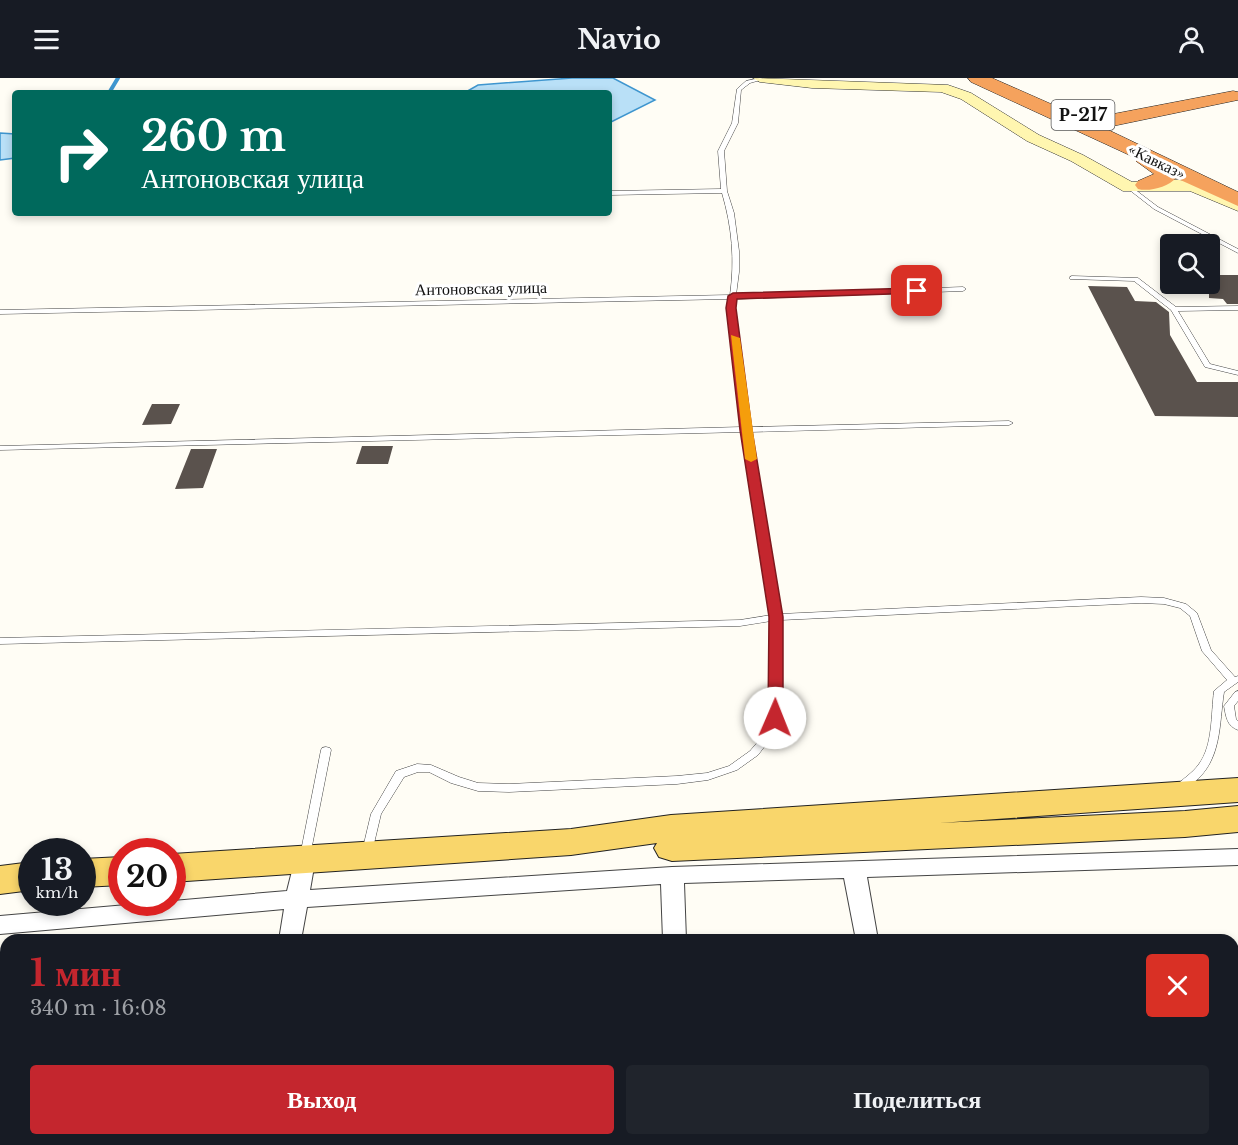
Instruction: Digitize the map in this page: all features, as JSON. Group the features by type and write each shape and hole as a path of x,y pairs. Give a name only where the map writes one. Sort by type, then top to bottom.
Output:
{"highway":[{"name":"«Кавказ»","path":"976,78 1102,125 1238,200"},
{"name":"«Кавказ»","path":"999,78 1238,187"},
{"path":"1137,186 1160,181 1166,177 1166,173 1105,140 1102,125 1233,96"}],"main road":[{"path":"186,867 571,842 671,828 1238,790"},
{"path":"571,842 672,848 1185,824 1238,819"},
{"path":"1185,824 1238,826"},
{"path":"0,880 18,878"}],"street":[{"path":"760,78 812,84 943,88 966,96 1033,138 1137,186 1177,184 1193,186 1238,206"},
{"path":"0,925 298,899 672,875 1238,857"},
{"path":"291,934 304,861"},
{"path":"854,869 866,934"},
{"path":"672,875 675,934"}],"lane":[{"path":"366,857 376,814 400,774 417,768 431,768 455,780 478,787 509,788 677,780 708,776 733,768 754,753 766,738 775,718 776,617 746,430 731,308 736,251 731,213 724,191 721,151 735,123 739,89 748,82 760,78"},
{"path":"1137,186 1156,208 1238,251"},
{"path":"612,193 724,191"},
{"path":"1072,278 1136,279 1174,309 1207,366 1238,374"},
{"name":"Антоновская улица","path":"0,312 963,289"},
{"path":"1174,309 1238,308"},
{"path":"0,448 1009,423"},
{"path":"0,641 672,626 740,623 776,617 1141,600 1164,601 1184,606 1194,615 1207,651 1236,679 1219,691 1214,747 1206,765 1188,782 1166,795"},
{"path":"1238,694 1229,706 1231,720 1238,727"},
{"path":"304,861 326,750"}],"water":[{"path":"572,78 613,78 655,100 612,122 612,90 469,90 478,85"},
{"path":"0,133 12,134 12,158 0,160"}],"building":[{"path":"1220,275 1238,275 1238,304 1227,304 1223,299 1209,298 1209,294 1220,294"},
{"path":"1088,286 1127,287 1135,301 1156,302 1169,312 1170,335 1197,382 1238,382 1238,417 1155,416"},
{"path":"152,404 180,404 171,424 142,425"},
{"path":"362,446 393,446 388,464 356,464"},
{"path":"191,449 217,449 203,488 175,489"}],"waterway":[{"path":"111,90 118,78"}],"slow traffic":[{"path":"735,338 751,459"}],"route":[{"path":"775,718 776,617 746,430 731,308 733,296 917,291"}]}
